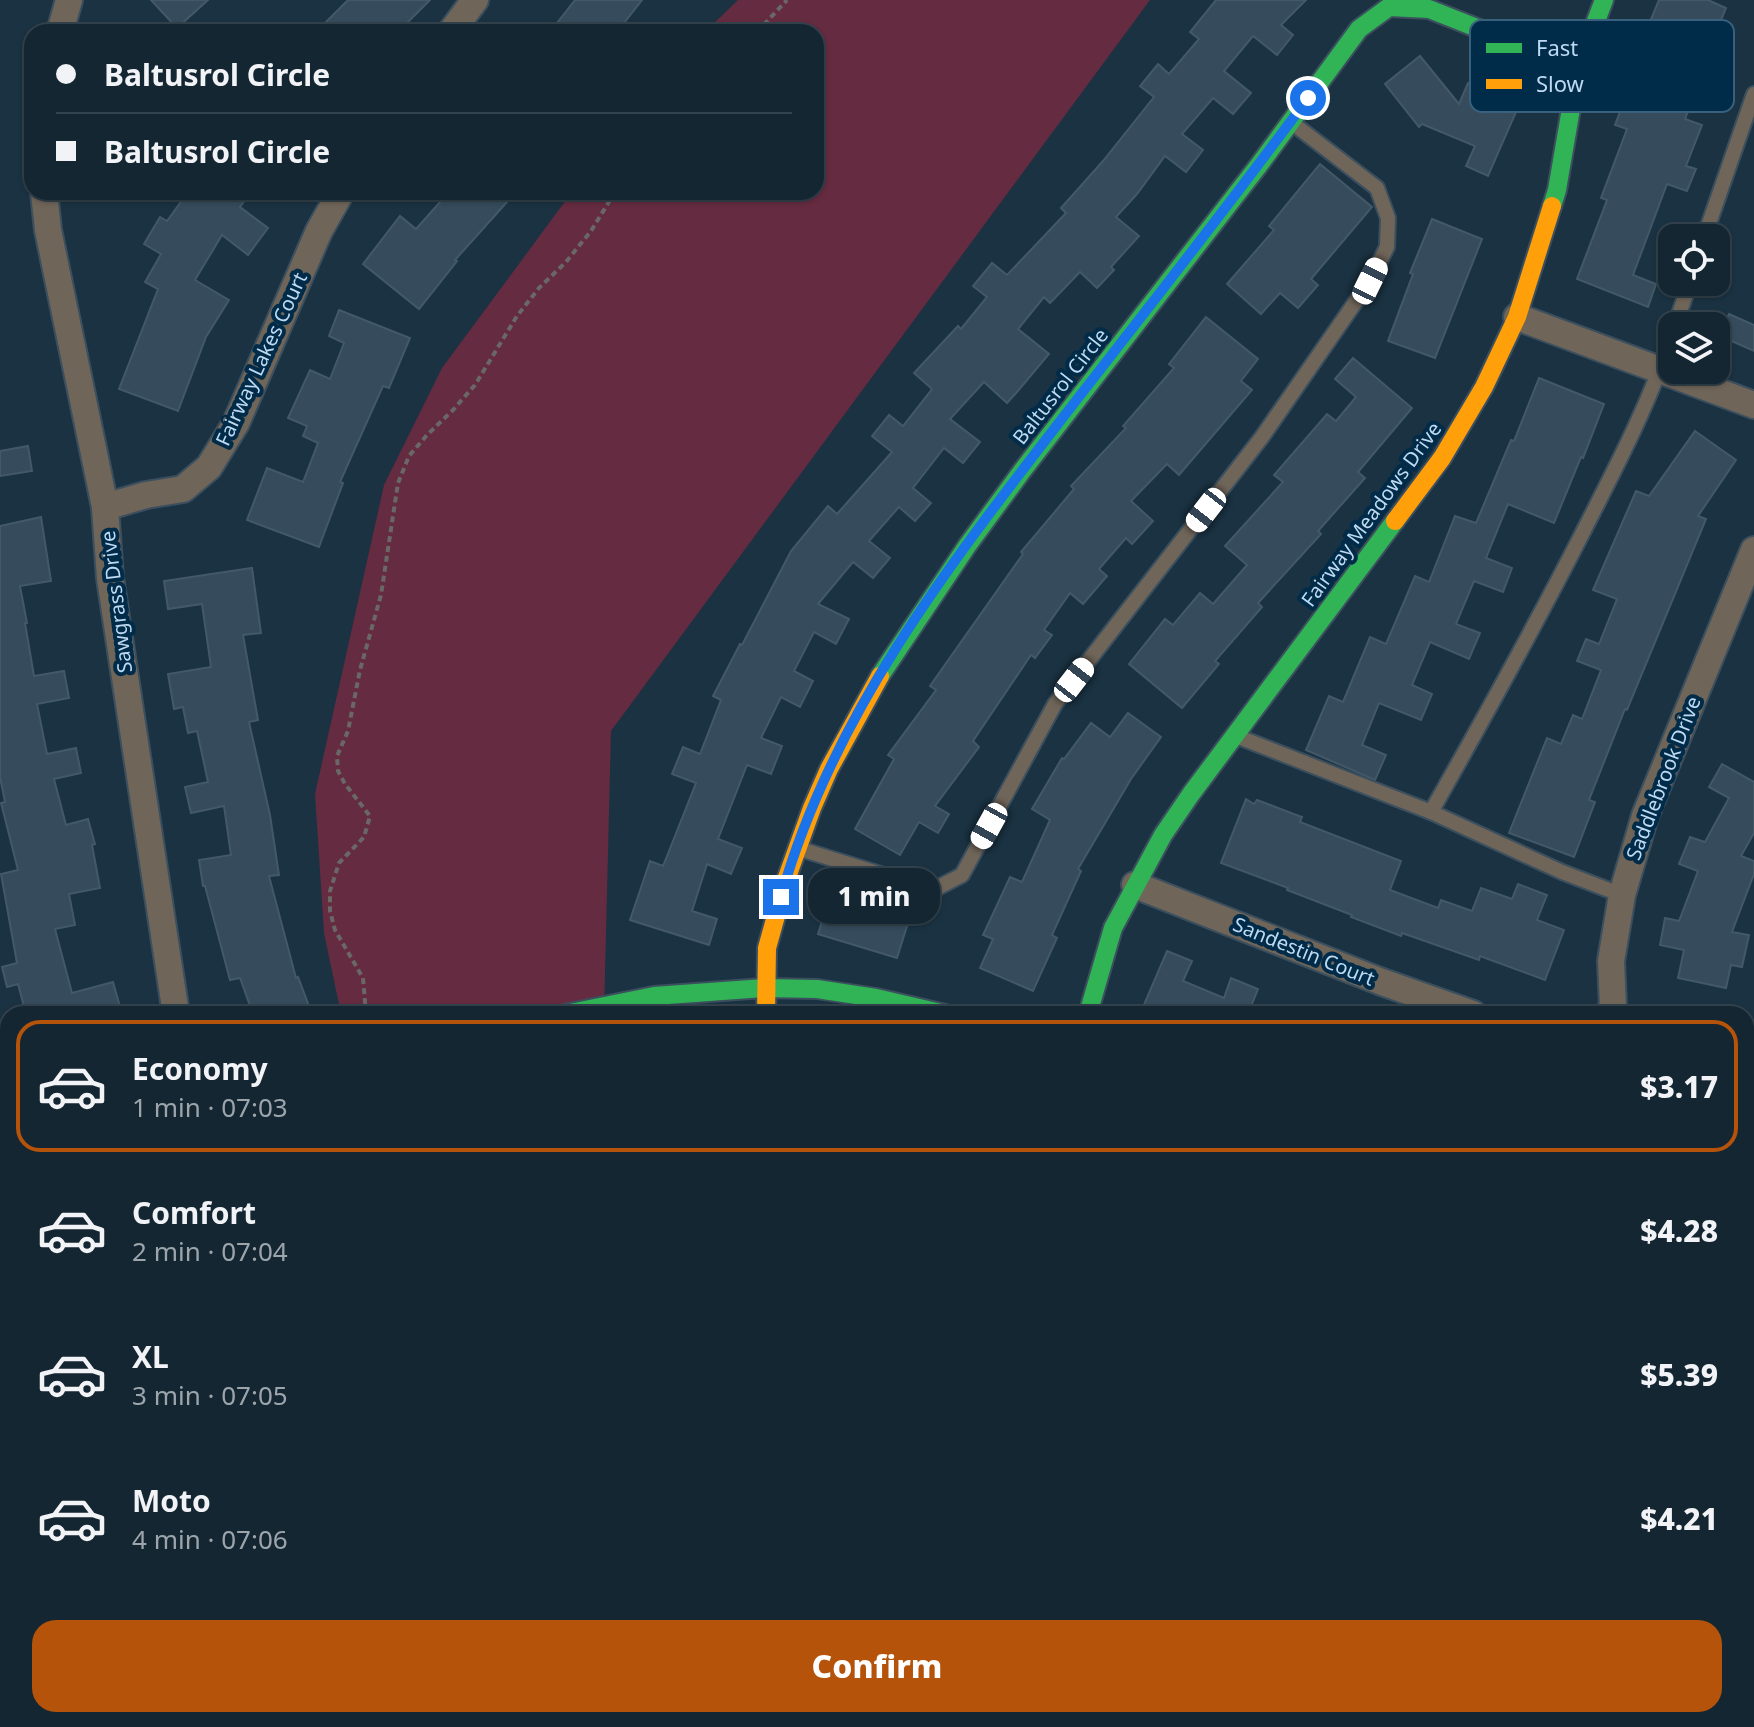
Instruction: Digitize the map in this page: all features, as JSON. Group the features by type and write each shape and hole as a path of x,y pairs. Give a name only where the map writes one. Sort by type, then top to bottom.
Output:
{"street":[{"path":"62,24 69,0"},
{"path":"457,24 475,0"},
{"name":"Fairway Meadows Drive","path":"1596,20 1604,0"},
{"name":"Baltusrol Circle","path":"766,1006 767,948 786,880 812,808 840,746 905,636 967,546 1359,29 1389,7 1429,9 1470,25"},
{"name":"Fairway Meadows Drive","path":"1090,1006 1113,928 1163,835 1442,458 1484,387 1517,317 1557,190 1570,112"},
{"name":"Sawgrass Drive","path":"45,200 48,230 105,507 110,578 175,1006"},
{"name":"Fairway Lakes Court","path":"105,507 146,495 183,489 209,467 236,423 319,231 336,200"},
{"path":"1517,317 1658,370"},
{"path":"1696,384 1754,405"},
{"name":"Saddlebrook Drive","path":"1613,1006 1611,961 1622,895 1645,816 1754,550"},
{"name":"Sandestin Court","path":"1135,885 1450,1006"},
{"path":"605,1006 654,996 765,988 817,989 910,1006"}],"lane":[{"path":"1709,224 1754,94"},
{"path":"797,848 916,885 939,887 962,875 1055,704 1262,437 1370,281 1387,247 1388,218 1377,188 1291,121"},
{"path":"1431,812 1532,632 1627,447 1658,376"},
{"path":"1235,736 1431,812 1562,872 1622,895"}],"path":[{"path":"764,24 787,0"},
{"path":"365,1006 363,978 335,930 330,911 330,891 339,863 364,837 370,816 338,771 337,756 348,731 360,670 381,595 398,483 409,456 475,385 517,316 591,231 610,200"}],"shaded area":[{"path":"738,0 1150,0 611,731 604,1006 339,1006 324,933 315,794 384,485 442,368 566,200 824,200 824,24 713,24"}],"building":[{"path":"151,0 208,0 181,24 173,24"},
{"path":"348,0 430,0 406,24 324,24"},
{"path":"575,0 642,0 623,24 556,24"},
{"path":"1216,0 1306,0 1281,25 1293,35 1277,55 1253,36 1224,71 1251,93 1233,114 1213,98 1182,134 1203,150 1186,172 1165,156 1116,217 1139,236 1111,267 1114,270 1097,288 1080,272 1050,303 1044,297 1018,329 1049,354 1017,392 1007,403 984,382 950,419 980,442 963,463 944,448 913,488 931,503 915,521 899,507 869,541 890,558 873,578 853,562 818,604 849,619 836,644 814,632 794,671 813,681 800,707 781,697 761,738 782,746 771,774 747,765 718,839 742,848 731,874 707,864 692,911 717,919 709,945 630,920 650,861 663,866 696,783 672,774 683,747 700,754 721,700 713,696 791,551 828,506 837,514 892,452 872,436 889,415 903,426 932,389 914,373 958,326 961,329 987,297 973,286 992,263 1007,275 1066,213 1061,208 1154,97 1140,86 1158,64 1169,74 1199,39 1190,32"},
{"path":"1659,0 1708,0 1726,8 1721,20 1651,20"},
{"path":"1420,56 1459,104 1470,84 1470,112 1516,112 1488,176 1466,166 1475,146 1422,124 1419,127 1385,84"},
{"path":"1620,112 1688,112 1685,119 1702,125 1686,166 1696,169 1687,191 1667,184 1633,275 1656,284 1648,307 1577,279 1607,200 1601,198 1627,129 1615,125"},
{"path":"1320,164 1372,207 1311,279 1318,285 1298,308 1280,293 1261,314 1227,284 1274,230 1269,226"},
{"path":"182,200 245,200 240,207 268,228 248,255 222,235 195,280 229,300 206,337 178,411 119,389 158,289 145,282 161,254 144,244 160,217 167,221"},
{"path":"442,200 507,202 455,260 419,309 363,264 400,216 416,229"},
{"path":"1432,219 1482,239 1435,358 1388,341"},
{"path":"339,310 410,338 389,388 383,386 340,482 343,483 319,547 247,520 267,468 303,482 318,443 303,436 307,426 288,418 310,370 330,379 344,343 329,336"},
{"path":"1730,314 1754,325 1754,351 1730,340"},
{"path":"1206,317 1258,359 1241,381 1252,390 1179,475 1167,464 1131,501 1153,521 1132,544 1126,538 1099,569 1107,576 1083,604 1070,593 1044,630 1052,635 1035,658 1031,655 973,741 979,747 935,806 949,814 938,833 919,822 900,855 855,829 894,759 888,755 936,690 930,686 1023,554 1021,552 1074,489 1071,486 1126,428 1123,426 1174,368 1169,364"},
{"path":"1353,358 1412,408 1358,472 1365,478 1318,531 1321,534 1258,603 1262,607 1215,661 1219,664 1182,708 1129,664 1165,619 1173,625 1200,593 1213,604 1247,565 1225,546 1283,482 1274,475 1327,414 1336,421 1356,397 1335,379"},
{"path":"1539,378 1604,404 1554,523 1508,504 1486,558 1512,568 1503,592 1474,581 1456,624 1480,633 1469,659 1430,642 1412,685 1432,694 1421,720 1379,703 1362,745 1386,755 1375,780 1306,750 1329,696 1343,702 1370,637 1386,644 1415,576 1429,582 1455,516 1476,523"},
{"path":"1695,431 1736,460 1698,516 1706,519 1589,800 1595,802 1574,857 1509,833 1547,738 1561,744 1573,715 1582,719 1601,670 1577,661 1586,639 1599,644 1617,599 1593,590 1636,491 1649,496"},
{"path":"28,446 32,471 0,476 0,451"},
{"path":"41,517 51,581 20,586 25,623 34,676 64,671 69,698 37,704 47,754 76,748 81,773 54,779 66,825 88,819 95,844 92,845 100,888 69,894 75,925 55,929 72,993 113,982 120,1006 24,1006 18,984 7,987 2,967 17,963 1,874 18,870 1,803 5,802 0,777 0,526"},
{"path":"252,568 261,633 243,635 258,720 249,722 270,815 279,875 269,876 296,978 309,1006 250,1006 240,978 230,980 203,886 199,860 231,855 224,806 191,813 185,787 208,782 197,731 188,733 183,707 174,709 168,674 211,667 202,604 168,609 164,581"},
{"path":"1128,713 1161,737 1131,779 1078,869 1081,871 1052,935 1057,938 1033,991 980,968 993,939 983,935 1010,877 1022,882 1050,820 1032,809 1062,758 1091,723 1110,737"},
{"path":"1722,764 1754,782 1754,833 1741,856 1754,861 1754,874 1732,932 1749,935 1742,967 1731,965 1726,988 1678,978 1684,950 1660,945 1665,918 1679,921 1698,871 1679,864 1690,837 1705,842 1729,798 1709,787"},
{"path":"1246,799 1254,804 1257,800 1302,817 1300,822 1401,861 1390,890 1438,908 1441,900 1472,911 1481,888 1512,899 1518,884 1547,895 1537,920 1564,930 1545,980 1480,956 1479,960 1402,933 1401,936 1221,863"},
{"path":"835,880 914,904 897,958 818,934"},
{"path":"1167,951 1192,961 1183,981 1224,998 1231,978 1258,989 1251,1006 1143,1006"}],"traffic: fast":[{"path":"1596,20 1604,0"},
{"path":"880,676 967,546 1022,471 1259,165 1359,29 1389,7 1429,9 1470,25"},
{"path":"1552,206 1570,112"},
{"path":"1090,1006 1113,928 1163,835 1395,521"},
{"path":"605,1006 654,996 765,988 817,989 910,1006"}],"traffic: slow":[{"path":"1395,521 1442,458 1484,387 1517,317 1552,206"},
{"path":"766,1006 767,948 786,880 829,769 880,676"}],"route":[{"path":"781,897 829,769 846,734 905,636 1022,471 1308,98"}]}
